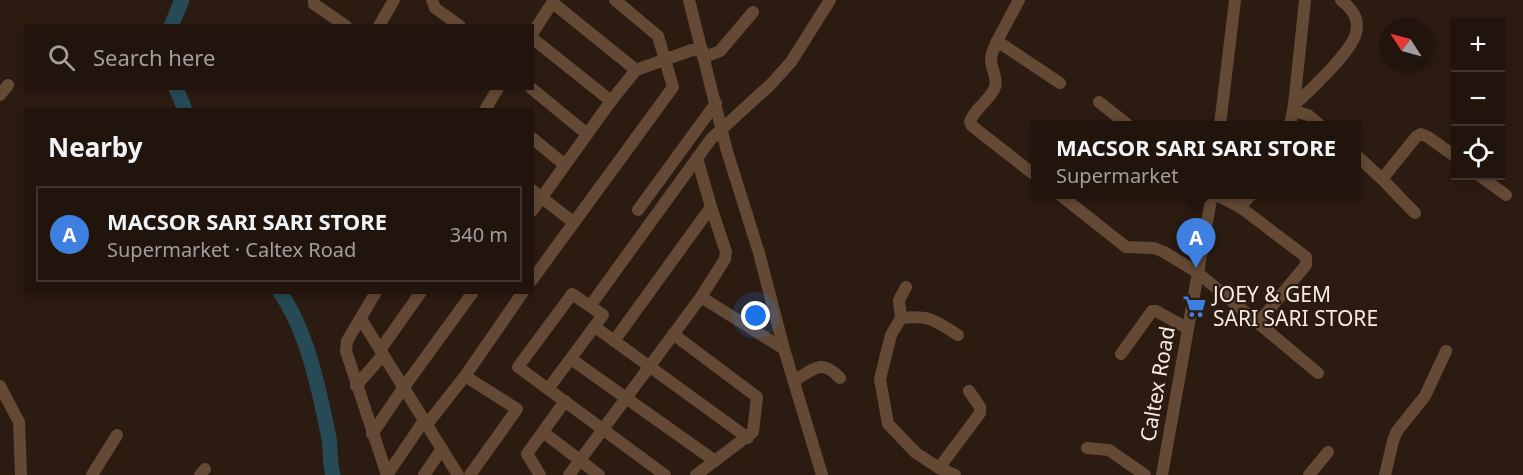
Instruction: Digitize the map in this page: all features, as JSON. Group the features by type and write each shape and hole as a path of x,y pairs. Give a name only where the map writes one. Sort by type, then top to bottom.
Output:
{"street":[{"path":"314,0 314,4 322,11 343,24"},
{"path":"380,24 394,0"},
{"path":"432,0 435,8 457,24"},
{"path":"534,277 673,87 658,36 615,0"},
{"path":"689,0 722,128 822,475"},
{"path":"590,306 722,128 771,84 791,62 830,0"},
{"path":"1019,0 997,41 991,62 996,75 996,85 991,96 972,116 970,122 1031,173"},
{"path":"1221,121 1235,0"},
{"path":"1291,121 1305,0"},
{"path":"1294,108 1328,71 1351,43 1356,33 1355,16 1341,0"},
{"path":"534,33 553,1 636,70"},
{"path":"573,222 537,194 565,165 636,70 692,50 704,54 720,51 753,12"},
{"path":"534,38 611,101"},
{"path":"997,41 1060,83"},
{"path":"490,107 497,90"},
{"path":"533,90 587,134"},
{"path":"1099,102 1122,121"},
{"path":"638,210 716,103"},
{"path":"1294,108 1315,121"},
{"path":"1382,179 1416,137 1421,134 1451,154"},
{"path":"534,140 565,165"},
{"path":"569,475 701,297 722,264 726,252 698,158"},
{"path":"1361,160 1415,213"},
{"path":"1485,180 1506,195"},
{"path":"1064,199 1126,247 1154,248 1197,272 1318,373"},
{"name":"Caltex Road","path":"1162,475 1197,272 1212,199"},
{"path":"1222,199 1240,207 1306,257 1306,265 1258,323"},
{"path":"1240,207 1248,199"},
{"path":"614,341 711,207"},
{"path":"906,287 899,300 901,318 891,335 880,379 888,424 915,453 955,475"},
{"path":"375,294 347,341 346,351 387,475"},
{"path":"356,386 382,352 420,294"},
{"path":"372,434 472,294"},
{"path":"387,475 426,421 465,376 523,294"},
{"path":"548,389 603,315 572,294 518,368 665,475"},
{"path":"701,297 784,349"},
{"path":"1121,354 1152,311 1187,328"},
{"path":"901,318 931,318 958,335"},
{"path":"361,319 458,475"},
{"path":"595,327 748,438"},
{"path":"673,334 755,393 757,397 755,425 748,438 696,475"},
{"path":"1385,475 1397,431 1425,396 1446,351"},
{"path":"571,359 715,461"},
{"path":"794,381 824,366 840,378"},
{"path":"465,376 517,409 470,475"},
{"path":"0,386 19,422 21,475"},
{"path":"939,468 980,413 980,407 969,391"},
{"path":"540,475 527,454 565,401"},
{"path":"543,432 599,475"},
{"path":"92,475 117,435"},
{"path":"1087,448 1108,450 1145,475"},
{"path":"424,475 442,449"},
{"path":"1309,475 1328,452"}],"waterway":[{"path":"172,24 182,0"},
{"path":"177,90 184,108"},
{"path":"281,294 298,325 311,362 329,438 333,475"}],"place":[{"name":"MACSOR SARI SARI STORE","path":"1196,268"},
{"name":"JOEY & GEM SARI SARI STORE","path":"1195,307"}]}
